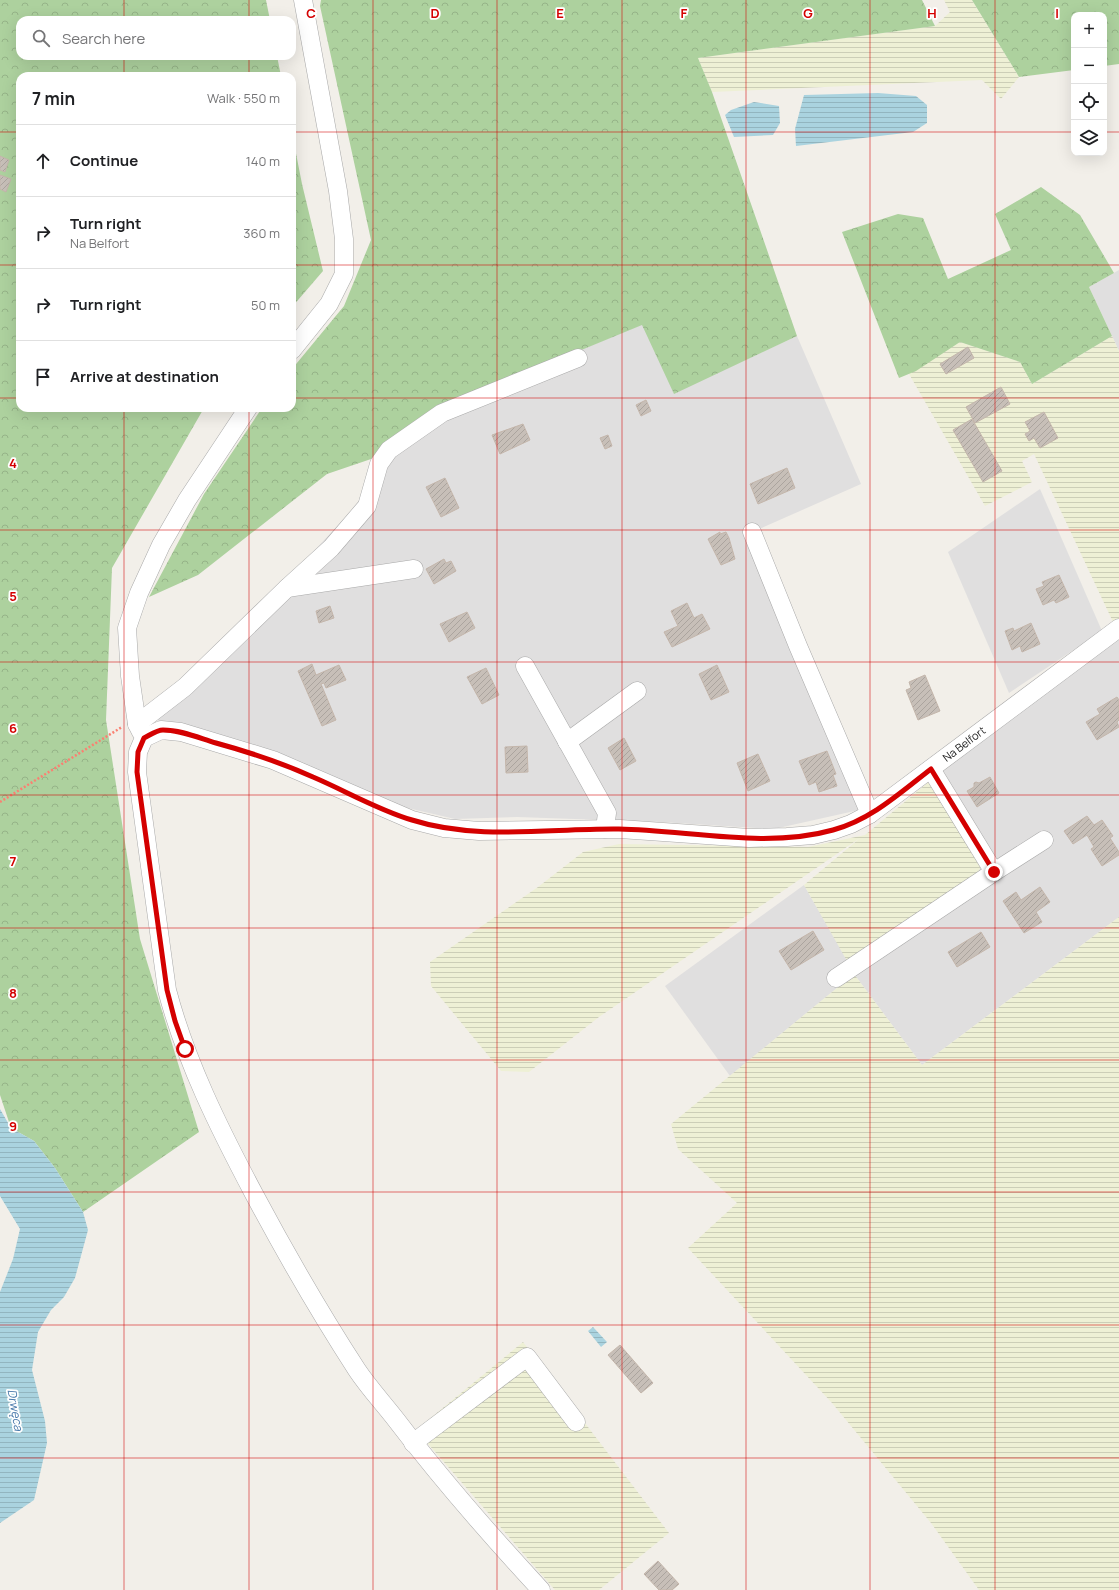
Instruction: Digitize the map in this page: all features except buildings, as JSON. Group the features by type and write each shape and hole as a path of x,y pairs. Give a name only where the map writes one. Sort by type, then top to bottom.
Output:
{"street":[{"path":"296,345 329,304 344,274 344,239 338,191 303,0"},
{"path":"141,731 184,687 331,548 367,506 379,464 389,450 442,413 578,358"},
{"path":"245,412 187,500 161,545 139,592 127,628 130,676 141,731 137,772 167,990 175,1021 185,1049 210,1107 284,1248 358,1371 413,1443 500,1546 541,1590"},
{"path":"752,532 801,654 870,814"},
{"path":"287,588 296,588 414,569"},
{"name":"Na Belfort","path":"141,731 161,730 181,732 273,760 412,820 444,828 479,831 627,829 749,838 813,835 834,830 870,814 1119,628"},
{"path":"525,666 608,813 605,829"},
{"path":"567,742 637,691"},
{"path":"931,769 994,872"},
{"path":"836,978 1044,840"},
{"path":"413,1443 527,1357 576,1422"}],"path":[{"path":"0,802 127,724 141,731"}],"shaded area":[{"path":"1119,270 1119,351 1089,287"},
{"path":"643,324 674,393 797,336 861,484 757,530 859,810 774,829 661,822 517,817 455,819 399,806 173,723 159,721 147,711 310,555 362,500 374,458 438,409"},
{"path":"1040,489 1102,631 1009,693 948,552"},
{"path":"1119,639 1119,917 922,1065 854,974 730,1076 665,986 804,885 848,961 931,780 1042,692"}],"green space":[{"path":"0,0 266,0 269,16 16,16 16,60 278,60 280,72 16,72 16,412 202,412 112,568 106,720 140,939 199,1132 83,1212 55,1168 34,1141 11,1128 0,1095"},
{"path":"321,0 922,0 935,26 698,58 712,92 797,336 674,394 642,325 438,409 374,458 327,474 198,575 149,597 204,494 259,412 296,412 296,364 344,306 371,240 320,6"},
{"path":"944,0 972,0 1019,77 1001,99 982,80 712,92 698,58 935,26 950,12"},
{"path":"972,0 1119,0 1119,64 1107,66 1107,12 1071,12 1071,70 1019,77"},
{"path":"296,153 302,184 323,271 296,302"},
{"path":"1041,187 1080,215 1114,273 1089,287 1112,336 1032,384 1020,362 960,342 916,371 899,378 842,232 898,214 923,218 948,279 1011,250 995,214"},
{"path":"1112,336 1119,351 1119,619 1113,622 1034,454 1022,461 1032,482 985,506 909,374 960,342 1020,362 1032,384"},
{"path":"931,780 983,862 974,881 847,961 804,885 860,838 599,1017 529,1072 501,1071 431,986 430,962 538,887 583,852 619,844 808,847 865,835"},
{"path":"1119,917 1119,1590 979,1590 931,1523 832,1403 688,1248 737,1203 678,1149 671,1124 854,974 922,1065"},
{"path":"523,1342 669,1533 599,1590 555,1590 416,1430"}],"water":[{"path":"878,93 916,96 927,105 927,123 913,132 796,146 795,129 804,95"},
{"path":"754,102 779,106 780,123 773,135 734,137 725,115 731,110"},
{"name":"Drwęca","path":"0,1109 11,1128 34,1141 55,1168 83,1212 88,1230 75,1278 64,1297 51,1310 38,1332 32,1370 45,1421 47,1443 34,1500 0,1523 0,1292 13,1259 20,1229 0,1196"},
{"path":"593,1327 607,1342 601,1347 588,1331"}],"route":[{"path":"185,1049 175,1021 167,990 137,772 138,752 144,738 161,730 181,732 273,760 412,820 444,828 479,831 620,829 749,838 813,835 834,830 870,814 931,769 994,872"}]}
